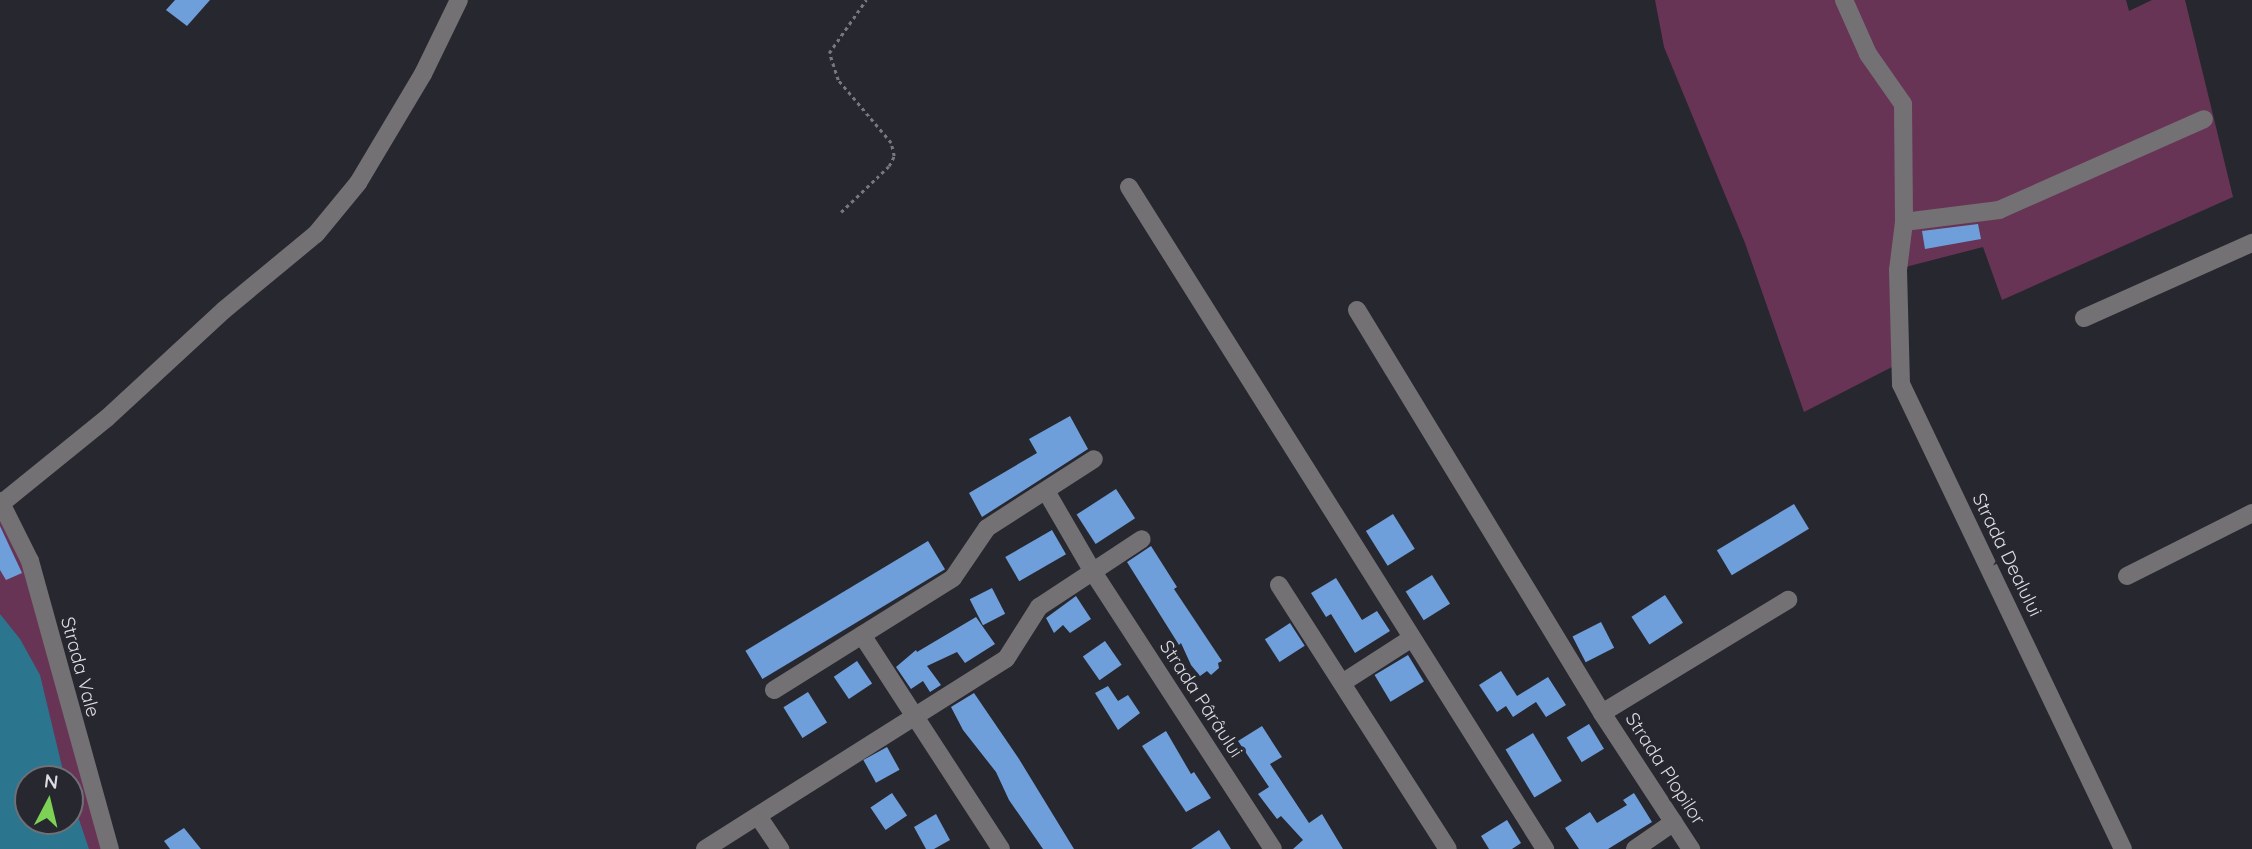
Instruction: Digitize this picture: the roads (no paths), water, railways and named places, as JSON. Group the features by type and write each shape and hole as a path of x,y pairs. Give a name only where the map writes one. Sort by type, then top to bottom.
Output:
{"street":[{"path":"1,502 107,418 224,310 316,234 358,183 423,74 458,0"},
{"name":"Strada Dealului","path":"1844,0 1868,54 1903,104 1904,222 1898,270 1900,384 2123,849"},
{"path":"1904,222 1998,210 2204,119"},
{"path":"1129,187 1545,849"},
{"path":"2084,318 2252,243"},
{"name":"Strada Plopilor","path":"1357,310 1602,713 1692,849"},
{"path":"774,690 953,578 988,528 1094,459"},
{"name":"Strada Pârâului","path":"1045,491 1093,572 1273,849"},
{"name":"Strada Vale","path":"1,502 30,561 110,849"},
{"path":"2127,576 2252,513"},
{"path":"705,849 1006,659 1040,607 1142,539"},
{"path":"1279,585 1448,849"},
{"path":"1602,713 1788,600"},
{"path":"862,635 1001,849"},
{"path":"1342,683 1412,638"},
{"path":"758,816 780,849"},
{"path":"1634,849 1674,822"}],"water":[{"path":"0,614 20,639 40,675 62,765 14,765 14,835 84,834 89,849 0,849"}]}
